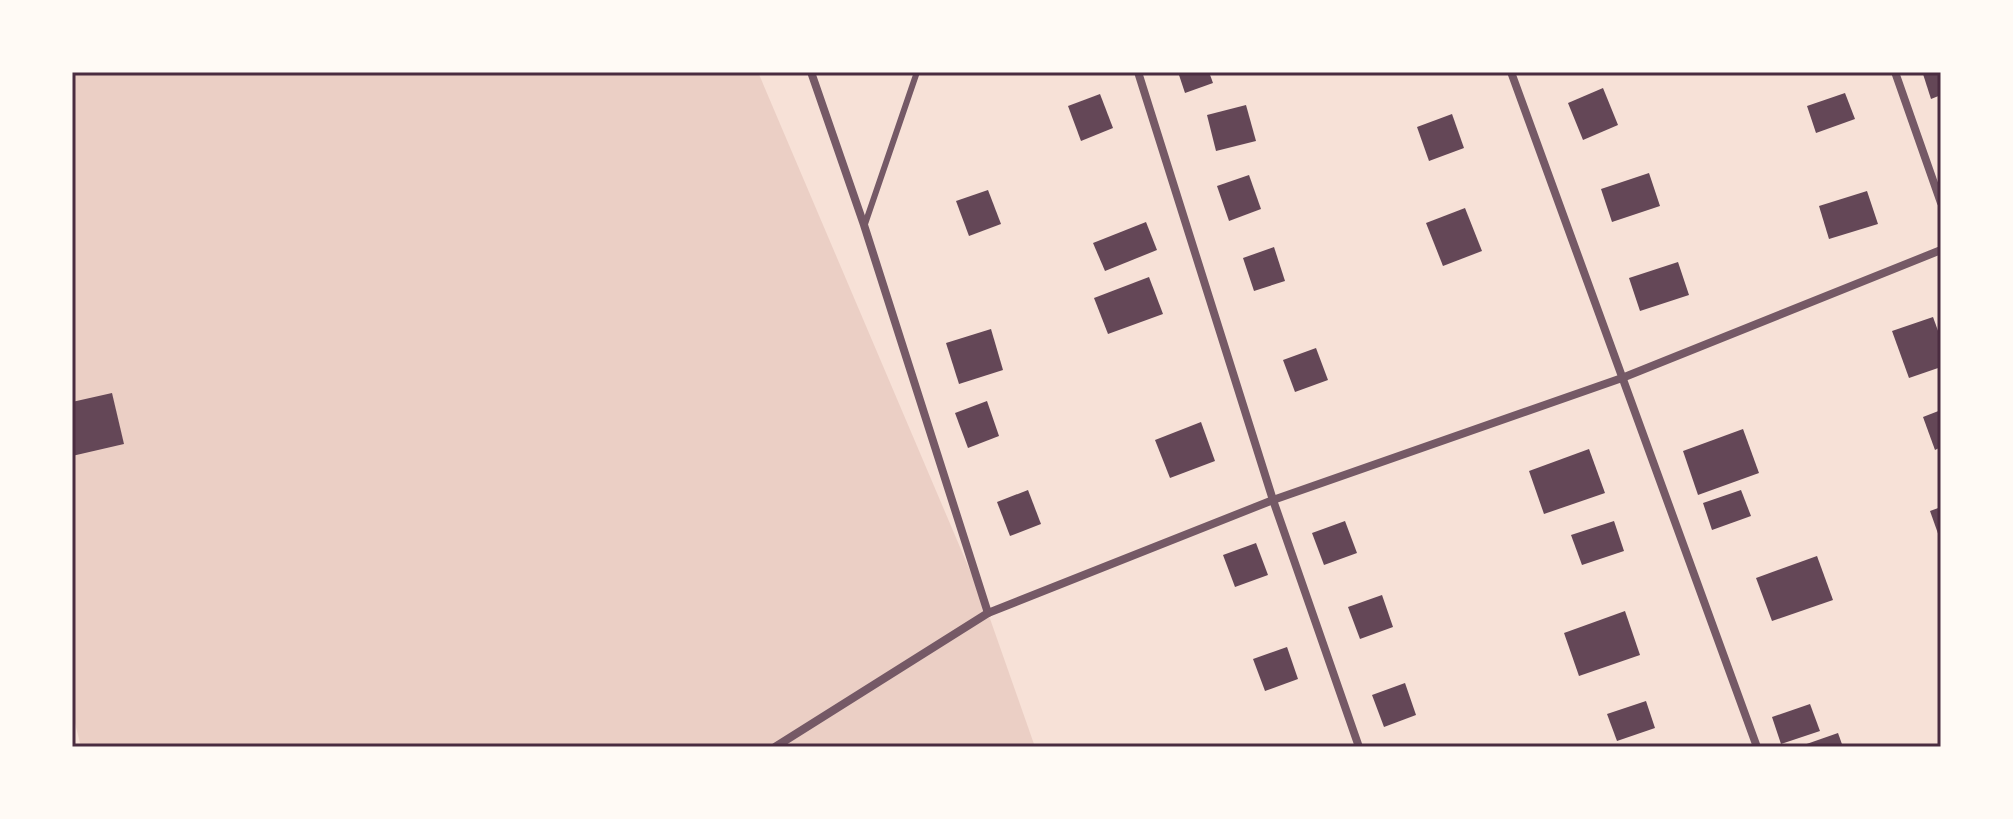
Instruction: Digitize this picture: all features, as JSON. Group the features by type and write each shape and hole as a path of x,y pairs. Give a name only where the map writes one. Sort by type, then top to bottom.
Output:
{"street":[{"path":"811,72 864,225 988,613"},
{"path":"1138,72 1273,500 1359,747"},
{"path":"1511,72 1757,747"},
{"path":"1895,72 1941,203"},
{"path":"775,747 988,613 1273,500 1622,378 1941,250"}],"lane":[{"path":"864,225 917,72"}],"shaded area":[{"path":"72,72 758,72 988,613 1035,747 81,747 72,711"}],"building":[{"path":"1178,72 1209,72 1213,83 1185,93"},
{"path":"1941,72 1941,95 1931,99 1923,74"},
{"path":"1603,88 1618,125 1583,140 1568,103"},
{"path":"1845,93 1855,119 1816,133 1807,106"},
{"path":"1100,94 1113,128 1081,141 1068,106"},
{"path":"1246,105 1256,141 1216,151 1207,115"},
{"path":"1452,114 1464,148 1429,161 1417,127"},
{"path":"1649,173 1660,206 1612,222 1601,189"},
{"path":"1249,175 1261,209 1229,221 1217,186"},
{"path":"988,190 1001,224 969,236 956,201"},
{"path":"1867,191 1878,224 1829,239 1819,206"},
{"path":"1465,208 1482,251 1443,266 1426,223"},
{"path":"1146,222 1157,250 1105,271 1093,243"},
{"path":"1274,247 1285,281 1254,291 1243,258"},
{"path":"1678,262 1689,295 1640,311 1629,278"},
{"path":"1149,277 1163,314 1108,334 1094,298"},
{"path":"1933,317 1941,339 1941,367 1909,378 1892,331"},
{"path":"991,329 1003,370 959,384 946,343"},
{"path":"1316,348 1328,380 1295,392 1283,360"},
{"path":"112,393 124,444 72,456 72,402"},
{"path":"987,401 999,436 968,448 955,413"},
{"path":"1941,410 1941,447 1935,450 1923,417"},
{"path":"1201,422 1215,461 1170,478 1155,440"},
{"path":"1743,429 1759,473 1698,495 1683,451"},
{"path":"1589,449 1605,493 1544,514 1529,471"},
{"path":"1028,490 1041,524 1010,536 997,502"},
{"path":"1741,490 1751,516 1712,530 1703,503"},
{"path":"1941,507 1941,542 1930,511"},
{"path":"1345,521 1357,553 1324,565 1312,533"},
{"path":"1614,521 1624,551 1582,565 1571,535"},
{"path":"1256,543 1268,575 1235,587 1223,555"},
{"path":"1817,556 1833,600 1772,621 1756,578"},
{"path":"1382,595 1393,627 1360,639 1348,607"},
{"path":"1625,611 1640,655 1579,676 1564,633"},
{"path":"1287,647 1298,679 1265,691 1253,659"},
{"path":"1405,683 1416,715 1384,727 1372,695"},
{"path":"1646,701 1655,728 1617,741 1607,714"},
{"path":"1810,704 1820,731 1781,744 1772,717"},
{"path":"1838,733 1843,747 1798,747"}]}
